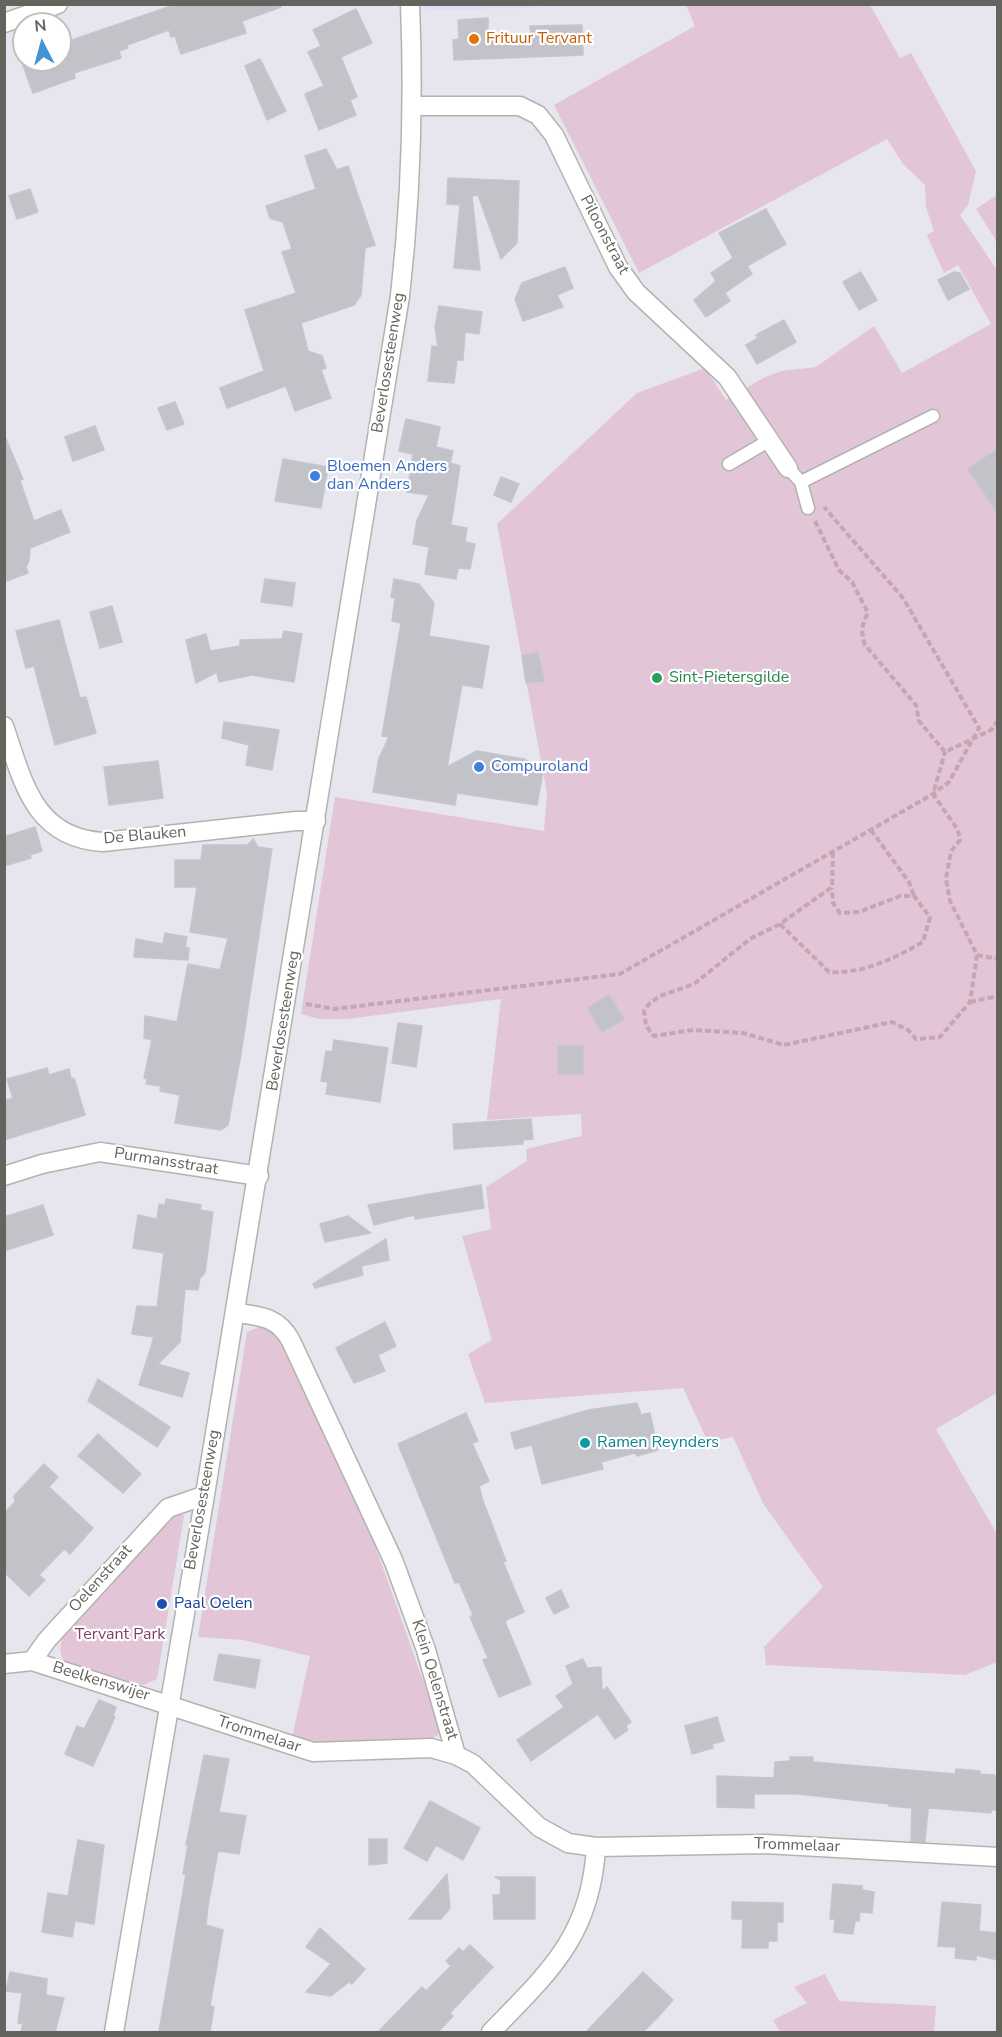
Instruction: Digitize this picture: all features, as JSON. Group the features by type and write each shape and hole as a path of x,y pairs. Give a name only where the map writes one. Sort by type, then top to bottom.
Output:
{"street":[{"path":"4,23 58,4"},
{"name":"Beverlosesteenweg","path":"114,2032 203,1496 237,1313 400,296 407,230 413,106 410,4"},
{"name":"Piloonstraat","path":"413,106 520,106 538,116 554,135 618,267 636,292 727,377 788,468"},
{"name":"De Blauken","path":"4,726 27,792 48,821 63,834 83,840 103,842 296,821 316,821"},
{"name":"Purmansstraat","path":"4,1176 42,1164 100,1152 259,1176"},
{"name":"Klein Oelenstraat","path":"237,1313 269,1318 279,1324 291,1341 394,1562 426,1650 456,1755 473,1764 539,1827 568,1843 596,1847"},
{"name":"Oelenstraat","path":"32,1660 47,1640 168,1508 203,1496"},
{"path":"4,1664 32,1660"},
{"name":"Beelkenswijer","path":"32,1660 170,1704"},
{"name":"Trommelaar","path":"170,1704 284,1745 313,1752 431,1748 456,1755"},
{"name":"Trommelaar","path":"596,1847 765,1844 998,1857"},
{"path":"491,2032 555,1966 578,1927 595,1871 596,1847"}],"lane":[{"path":"801,482 933,416"},
{"path":"729,464 770,440"},
{"path":"788,468 801,482 808,508"}],"path":[{"path":"287,1001 334,1009 620,974 933,794 949,782 979,728 903,598 801,482"},
{"path":"808,508 839,570 852,582 864,602 868,613 862,624 865,645 916,705 919,721 945,752"},
{"path":"933,794 945,752 991,730 998,722"},
{"path":"832,888 780,924 750,939 694,984 650,1003 644,1011 646,1026 654,1036 693,1030 743,1033 784,1045 892,1022 908,1030 916,1039 940,1037 970,1002 977,955 950,901 946,879 951,851 960,840 958,830 933,794"},
{"path":"780,924 829,972 848,974 900,955 923,942 930,917 914,896 909,882 871,830"},
{"path":"833,851 833,903 840,913 859,912 900,897 914,896"},
{"path":"977,955 998,959"},
{"path":"970,1002 998,996"}],"shaded area":[{"path":"425,4 609,4 609,5 425,11"}],"green space":[{"path":"686,5 870,5 900,58 911,53 976,171 968,205 960,215 997,270 997,1393 936,1429 997,1534 997,1662 965,1675 766,1665 764,1647 823,1587 764,1505 733,1437 708,1442 683,1388 485,1403 468,1354 492,1340 462,1236 491,1229 486,1187 527,1161 526,1149 582,1136 581,1114 487,1120 501,999 347,1019 319,1019 301,1014 335,797 544,831 547,793 497,524 637,393 705,368 726,400 765,377 782,371 816,367 874,326 902,373 991,324 958,265 944,273 927,235 934,231 926,207 925,185 903,164 887,139 639,273 554,105 695,26"},
{"path":"997,195 997,242 976,209"},
{"path":"259,1327 270,1329 282,1340 364,1515 440,1728 438,1735 432,1738 318,1743 292,1738 310,1656 243,1640 198,1637 247,1332"},
{"name":"Tervant Park","path":"179,1512 184,1516 157,1679 143,1685 65,1663 60,1649 64,1634 174,1513"},
{"path":"825,1974 839,2001 936,2006 934,2032 780,2032 773,2020 807,2003 794,1987"}],"building":[{"path":"177,4 280,4 281,7 242,21 246,33 181,54 175,36 171,37 169,30 127,45 128,48 119,51 121,58 74,73 75,78 33,93 25,72 72,72 72,40"},
{"path":"356,9 372,43 341,57 357,97 350,100 356,115 319,130 305,94 324,86 308,52 321,46 313,30"},
{"path":"488,18 488,32 493,31 493,37 531,35 530,26 582,25 583,55 454,60 453,40 459,39 458,20"},
{"path":"260,59 286,111 267,120 245,66"},
{"path":"326,149 337,170 348,166 375,245 365,248 361,295 354,305 301,323 308,351 322,356 326,368 321,370 331,398 295,411 286,386 227,408 220,388 264,371 245,310 296,293 282,252 292,249 283,222 270,218 266,206 316,189 305,156"},
{"path":"448,178 519,181 517,243 501,259 478,195 472,196 480,270 454,268 460,205 447,204"},
{"path":"30,189 38,212 17,219 9,196"},
{"path":"766,209 786,244 747,266 752,274 725,293 730,301 706,317 694,300 716,281 711,273 733,258 719,233"},
{"path":"565,267 573,288 557,295 563,307 523,321 515,299 522,283"},
{"path":"861,272 877,300 859,310 843,282"},
{"path":"954,272 960,273 969,289 948,300 938,280"},
{"path":"439,306 482,312 479,334 465,332 463,360 457,360 454,383 428,381 432,346 438,347 435,327"},
{"path":"784,320 796,342 757,364 746,345 758,338 756,335"},
{"path":"175,402 184,424 167,430 158,408"},
{"path":"406,419 440,427 436,447 453,451 450,463 460,466 451,525 467,528 465,542 475,544 470,569 458,568 456,579 425,574 429,547 413,544 417,520 429,495 407,492 413,454 399,451"},
{"path":"95,426 104,450 73,461 65,437"},
{"path":"4,434 23,479 20,481 34,521 61,510 70,532 30,548 26,567 28,573 4,582"},
{"path":"998,449 998,513 968,469"},
{"path":"283,459 328,467 321,508 275,501"},
{"path":"501,477 519,484 511,502 494,495"},
{"path":"265,579 295,583 292,606 261,602"},
{"path":"394,579 419,584 434,603 429,636 489,646 482,688 462,685 447,767 477,751 524,759 532,764 531,770 543,772 537,805 457,793 455,805 373,792 379,758 389,737 382,736 401,623 392,621 395,598 391,597"},
{"path":"112,606 122,642 100,648 90,612"},
{"path":"59,620 80,698 86,697 96,733 55,745 34,666 26,668 16,631"},
{"path":"284,631 302,634 294,682 252,675 219,682 217,672 196,683 186,640 206,634 210,651 240,646 240,640 282,639"},
{"path":"538,653 544,681 526,683 522,656"},
{"path":"224,722 279,730 272,770 246,765 249,745 222,738"},
{"path":"158,761 163,798 109,805 104,767"},
{"path":"35,827 42,851 30,855 31,858 4,866 4,837"},
{"path":"253,839 258,847 272,849 228,1125 221,1130 175,1123 180,1095 160,1091 161,1086 146,1084 147,1079 144,1078 152,1040 144,1038 145,1016 177,1022 188,964 220,970 228,938 190,932 197,887 175,887 175,860 201,860 203,845 248,845"},
{"path":"165,933 187,937 185,947 189,948 188,960 134,957 136,939 163,944"},
{"path":"609,995 624,1019 602,1032 588,1008"},
{"path":"398,1023 422,1026 416,1067 392,1063"},
{"path":"334,1040 388,1048 380,1102 326,1094 328,1082 321,1081 326,1051 332,1052"},
{"path":"558,1046 583,1046 583,1074 558,1074"},
{"path":"47,1068 49,1075 69,1069 85,1115 4,1140 4,1101 13,1098 7,1079"},
{"path":"531,1119 533,1139 523,1140 523,1144 454,1149 453,1124"},
{"path":"481,1185 484,1208 415,1219 414,1215 374,1225 368,1205"},
{"path":"166,1199 201,1205 200,1210 213,1212 205,1273 200,1278 198,1290 185,1289 180,1342 158,1364 189,1373 182,1397 139,1385 154,1337 132,1334 137,1306 157,1307 164,1253 133,1248 138,1215 157,1219 159,1204 165,1205"},
{"path":"43,1205 53,1235 4,1251 4,1217"},
{"path":"348,1216 371,1233 325,1242 320,1224"},
{"path":"386,1239 389,1260 361,1266 363,1275 315,1288 313,1284"},
{"path":"385,1322 396,1346 378,1355 385,1371 354,1383 336,1348"},
{"path":"98,1379 170,1427 157,1447 88,1401"},
{"name":"Ramen Reynders","path":"637,1403 641,1415 650,1413 658,1450 637,1456 635,1453 601,1462 603,1469 542,1484 532,1445 515,1449 511,1433 588,1410"},
{"path":"466,1413 478,1441 472,1443 489,1481 479,1486 483,1501 506,1561 503,1562 524,1612 506,1620 506,1624 531,1684 499,1697 483,1660 488,1658 470,1617 473,1615 459,1582 455,1583 398,1444"},
{"path":"98,1434 141,1474 123,1493 78,1456"},
{"path":"44,1464 58,1477 49,1487 93,1528 70,1554 64,1549 39,1575 45,1580 29,1596 4,1572 4,1513 15,1502 14,1496"},
{"path":"561,1590 569,1607 554,1614 546,1598"},
{"path":"219,1654 260,1660 255,1688 214,1680"},
{"path":"583,1659 587,1668 601,1667 602,1691 607,1687 631,1722 626,1726 628,1730 615,1739 598,1714 531,1761 517,1740 564,1707 556,1696 573,1684 566,1666"},
{"path":"99,1700 116,1707 113,1716 115,1717 93,1766 65,1754 77,1726 84,1729"},
{"path":"717,1717 724,1741 712,1744 713,1748 692,1754 685,1726"},
{"path":"204,1755 229,1759 219,1812 246,1816 239,1854 218,1851 208,1906 206,1925 223,1930 210,2006 214,2007 210,2032 159,2032 186,1874 183,1874 188,1845 186,1845"},
{"path":"790,1757 813,1757 813,1762 955,1774 956,1769 980,1771 980,1774 994,1775 998,1778 998,1810 991,1810 991,1813 930,1808 928,1809 925,1842 911,1841 912,1808 889,1806 889,1804 798,1794 754,1794 754,1808 717,1807 717,1776 774,1778 775,1762 790,1761"},
{"path":"430,1801 480,1828 463,1860 436,1845 427,1861 404,1848"},
{"path":"369,1839 387,1839 387,1863 369,1865"},
{"path":"78,1840 104,1845 94,1924 75,1921 72,1937 42,1932 48,1893 68,1896"},
{"path":"447,1874 450,1908 441,1919 409,1919"},
{"path":"495,1877 535,1877 535,1919 494,1919 493,1895 500,1895 501,1880"},
{"path":"833,1884 862,1886 862,1890 874,1892 872,1913 860,1912 859,1921 855,1921 853,1934 834,1932 835,1919 830,1919"},
{"path":"732,1902 783,1903 783,1922 777,1922 777,1941 768,1941 768,1948 742,1948 743,1919 732,1919"},
{"path":"942,1902 981,1905 979,1931 998,1933 998,1960 976,1955 976,1960 955,1958 956,1947 938,1946"},
{"path":"320,1928 365,1969 352,1984 349,1982 331,1996 306,1992 331,1964 306,1947"},
{"path":"470,1945 493,1967 450,2013 453,2016 438,2032 378,2032 422,1987 426,1991 451,1966 446,1961 459,1948 463,1952"},
{"path":"10,1972 47,1979 46,1995 64,1998 55,2032 21,2032 23,2024 18,2023 22,1993 6,1991"},
{"path":"643,1972 673,2000 658,2017 643,2032 586,2032"}],"place":[{"name":"Frituur Tervant","path":"474,39"},
{"name":"Bloemen Anders dan Anders","path":"315,476"},
{"name":"Sint-Pietersgilde","path":"657,678"},
{"name":"Compuroland","path":"479,767"},
{"name":"Ramen Reynders","path":"585,1443"},
{"name":"Paal Oelen","path":"162,1604"}]}
